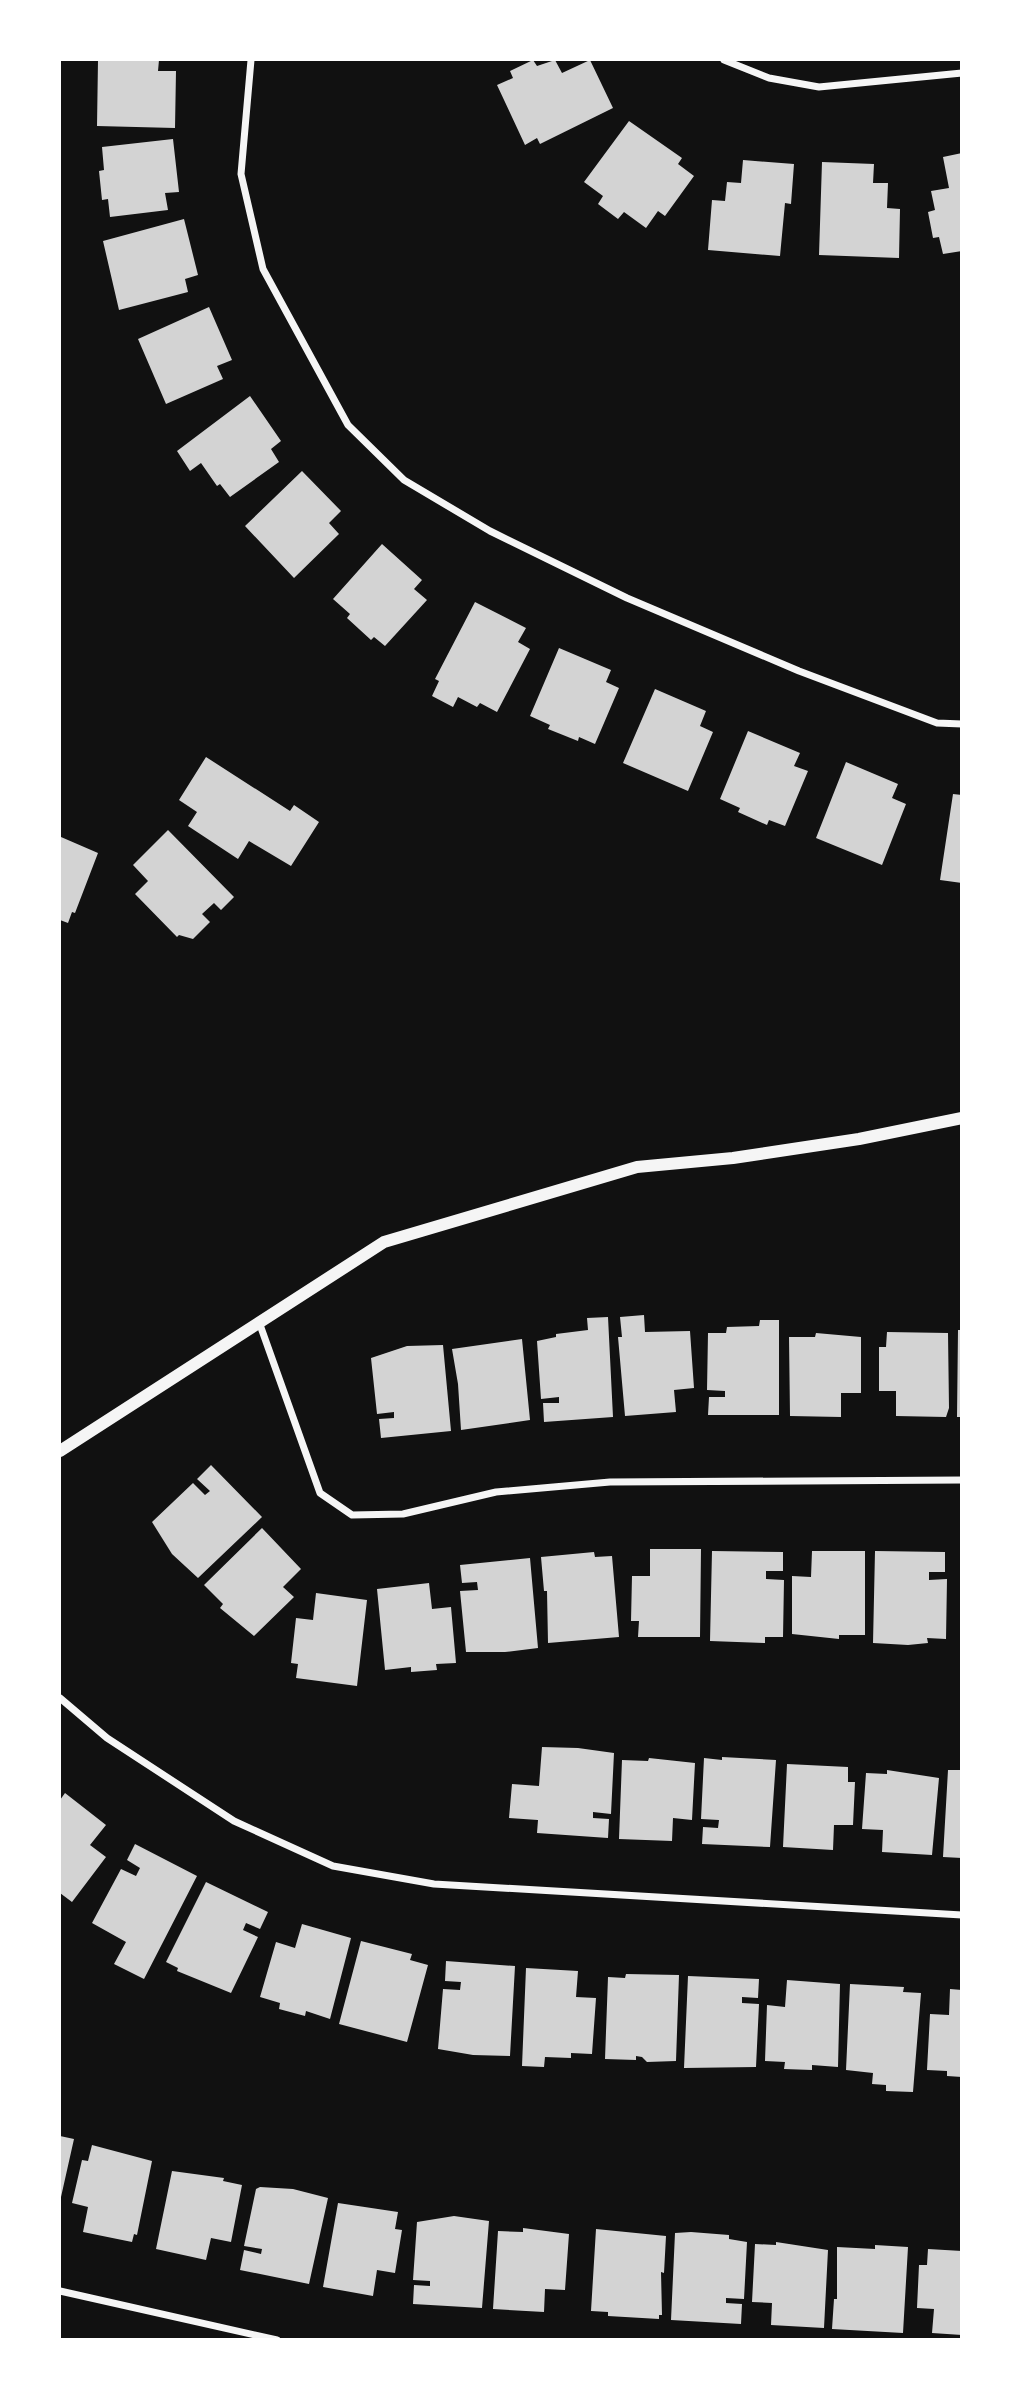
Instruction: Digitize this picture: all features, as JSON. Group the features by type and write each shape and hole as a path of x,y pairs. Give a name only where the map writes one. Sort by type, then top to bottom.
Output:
{"street":[{"path":"251,60 241,174 263,269 348,425 404,480 490,531 627,598 799,671 924,719 937,723 961,724"},
{"path":"724,60 769,78 819,87 961,73"},
{"path":"60,1451 384,1242 637,1167 733,1158 859,1139 961,1118"},
{"path":"259,1321 320,1493 352,1515 403,1514 496,1493 610,1482 961,1480"},
{"path":"60,1698 107,1738 234,1821 332,1866 434,1884 961,1915"},
{"path":"60,2291 277,2340"}],"building":[{"path":"98,60 159,60 158,71 176,71 175,128 97,126"},
{"path":"533,60 537,66 555,60 562,73 590,60 613,108 540,144 537,138 525,145 497,85 513,78 510,71"},
{"path":"629,121 682,158 678,164 694,176 665,216 658,211 646,228 624,212 618,219 598,204 603,196 584,182"},
{"path":"173,139 179,192 165,193 168,210 110,217 108,199 102,200 99,171 104,170 102,147"},
{"path":"962,153 962,251 943,254 939,237 933,238 928,212 935,210 931,191 949,188 943,157"},
{"path":"743,160 794,164 791,204 785,203 780,256 708,250 712,200 725,201 727,182 741,183"},
{"path":"822,162 874,164 873,183 888,183 887,208 900,209 899,258 819,255"},
{"path":"184,219 198,275 185,279 188,292 119,310 103,241"},
{"path":"209,307 232,360 217,366 223,379 166,404 138,339"},
{"path":"250,396 281,441 271,449 279,462 230,497 220,484 217,486 201,463 190,471 177,451"},
{"path":"302,471 341,511 329,523 339,534 294,578 245,526"},
{"path":"382,544 422,580 414,589 427,600 385,646 374,637 371,640 347,618 350,614 333,599"},
{"path":"475,602 526,628 518,642 530,649 497,712 480,703 477,707 458,697 453,707 432,696 439,681 435,679"},
{"path":"559,648 611,670 606,682 619,688 595,744 579,737 578,741 548,729 550,725 530,716"},
{"path":"655,689 706,711 700,726 713,732 688,791 623,763"},
{"path":"748,731 800,753 794,766 808,771 785,826 769,820 767,825 738,812 740,808 720,799"},
{"path":"206,757 290,811 294,805 319,822 291,866 249,841 238,859 188,826 197,812 179,800"},
{"path":"846,762 898,784 892,798 906,804 882,865 816,838"},
{"path":"953,794 962,795 962,883 940,880"},
{"path":"168,830 234,897 221,910 214,903 202,914 210,922 193,939 179,935 177,937 135,894 148,881 133,865"},
{"path":"61,837 98,853 75,913 72,912 68,923 60,920"},
{"path":"644,1315 645,1332 690,1331 694,1388 674,1390 676,1412 625,1416 618,1337 622,1337 620,1317"},
{"path":"608,1317 613,1417 544,1422 543,1403 559,1403 559,1397 541,1399 537,1341 556,1337 556,1334 588,1330 587,1318"},
{"path":"760,1320 779,1320 779,1415 708,1415 709,1397 725,1397 725,1391 707,1390 708,1333 726,1333 727,1327 759,1326"},
{"path":"958,1330 962,1330 962,1417 957,1417"},
{"path":"887,1332 948,1333 949,1408 946,1417 896,1416 896,1391 879,1391 879,1347 886,1347"},
{"path":"816,1333 861,1337 861,1393 841,1393 841,1417 790,1416 789,1337 815,1337"},
{"path":"522,1339 530,1420 461,1430 452,1349"},
{"path":"443,1345 451,1431 381,1438 379,1419 394,1418 394,1412 377,1414 371,1358 407,1346"},
{"path":"211,1465 262,1517 198,1578 172,1554 152,1522 193,1483 205,1495 210,1491 197,1479"},
{"path":"262,1528 301,1569 283,1587 294,1597 254,1636 220,1608 223,1604 204,1585"},
{"path":"650,1549 701,1549 700,1637 638,1637 639,1621 631,1621 632,1576 650,1576"},
{"path":"712,1551 783,1552 783,1571 766,1571 766,1579 784,1580 783,1637 765,1637 765,1643 710,1641"},
{"path":"812,1551 865,1551 865,1635 839,1635 839,1639 792,1634 792,1576 811,1577"},
{"path":"875,1551 945,1552 945,1572 929,1572 929,1580 947,1579 946,1639 927,1638 928,1643 908,1645 873,1643"},
{"path":"594,1552 595,1557 612,1556 619,1637 548,1643 547,1591 544,1591 541,1557"},
{"path":"530,1558 538,1648 505,1652 466,1652 460,1591 478,1590 477,1582 462,1583 460,1565"},
{"path":"429,1583 432,1609 451,1607 456,1663 436,1664 437,1670 411,1672 411,1667 385,1670 377,1589"},
{"path":"316,1593 367,1600 357,1686 296,1678 298,1664 291,1663 296,1618 313,1620"},
{"path":"542,1747 614,1753 611,1814 593,1812 593,1818 609,1819 608,1838 537,1833 538,1820 509,1818 512,1784 539,1786"},
{"path":"722,1757 776,1760 770,1847 702,1844 703,1827 718,1828 719,1820 701,1819 704,1758 722,1760"},
{"path":"649,1758 695,1763 692,1820 673,1818 672,1841 619,1839 622,1760 648,1761"},
{"path":"787,1764 848,1767 848,1782 855,1782 853,1825 834,1825 833,1850 783,1847"},
{"path":"887,1770 939,1778 932,1855 882,1852 883,1830 862,1829 866,1773 887,1774"},
{"path":"948,1770 962,1770 962,1858 943,1857"},
{"path":"65,1793 106,1825 90,1845 106,1857 72,1902 60,1893 60,1800"},
{"path":"135,1844 197,1876 144,1979 114,1964 126,1942 92,1923 121,1869 136,1876 140,1868 127,1860"},
{"path":"206,1882 268,1912 260,1929 246,1923 243,1930 258,1937 231,1993 177,1971 178,1968 166,1962"},
{"path":"302,1924 351,1938 330,2019 306,2011 305,2016 279,2009 280,2003 260,1997 276,1942 295,1948"},
{"path":"361,1941 412,1954 410,1960 428,1965 407,2042 339,2024"},
{"path":"446,1961 515,1966 510,2056 473,2055 438,2049 443,1989 460,1990 461,1982 445,1981"},
{"path":"526,1968 578,1971 576,1997 596,1998 592,2054 571,2053 571,2058 545,2057 544,2067 522,2066"},
{"path":"626,1974 679,1975 676,2061 647,2062 636,2056 636,2060 605,2059 608,1977 625,1978"},
{"path":"688,1976 759,1979 758,1998 742,1997 742,2003 759,2004 756,2067 684,2068"},
{"path":"787,1980 840,1984 838,2067 812,2065 812,2070 784,2069 785,2062 765,2061 767,2005 785,2007"},
{"path":"850,1984 904,1987 903,1992 921,1993 913,2092 886,2091 886,2085 872,2084 873,2073 846,2070"},
{"path":"950,1989 962,1990 962,2077 947,2076 947,2071 927,2070 930,2014 949,2015"},
{"path":"60,2136 74,2139 61,2197 60,2197"},
{"path":"92,2145 152,2161 137,2235 134,2234 132,2242 83,2232 88,2207 72,2203 82,2160 88,2161"},
{"path":"172,2171 224,2178 223,2181 242,2185 231,2242 211,2238 206,2260 156,2249"},
{"path":"256,2189 293,2189 328,2198 309,2284 240,2270 244,2250 261,2254 262,2249 244,2246"},
{"path":"338,2203 398,2212 395,2229 402,2230 395,2273 377,2270 373,2296 323,2287"},
{"path":"454,2216 489,2221 482,2308 413,2304 414,2285 430,2286 430,2281 413,2280 417,2222"},
{"path":"523,2228 569,2234 565,2290 545,2289 544,2312 493,2309 498,2231 523,2232"},
{"path":"596,2229 666,2236 664,2273 661,2272 662,2315 659,2315 659,2319 608,2316 608,2312 591,2311"},
{"path":"675,2233 729,2235 729,2239 747,2242 744,2299 726,2298 726,2303 742,2304 741,2324 671,2320"},
{"path":"776,2242 828,2250 824,2328 771,2325 772,2303 752,2302 755,2244 776,2245"},
{"path":"875,2245 908,2247 903,2333 832,2329 834,2299 837,2299 837,2247 875,2249"},
{"path":"928,2249 962,2251 962,2335 932,2333 934,2309 917,2308 919,2265 927,2265"}]}
